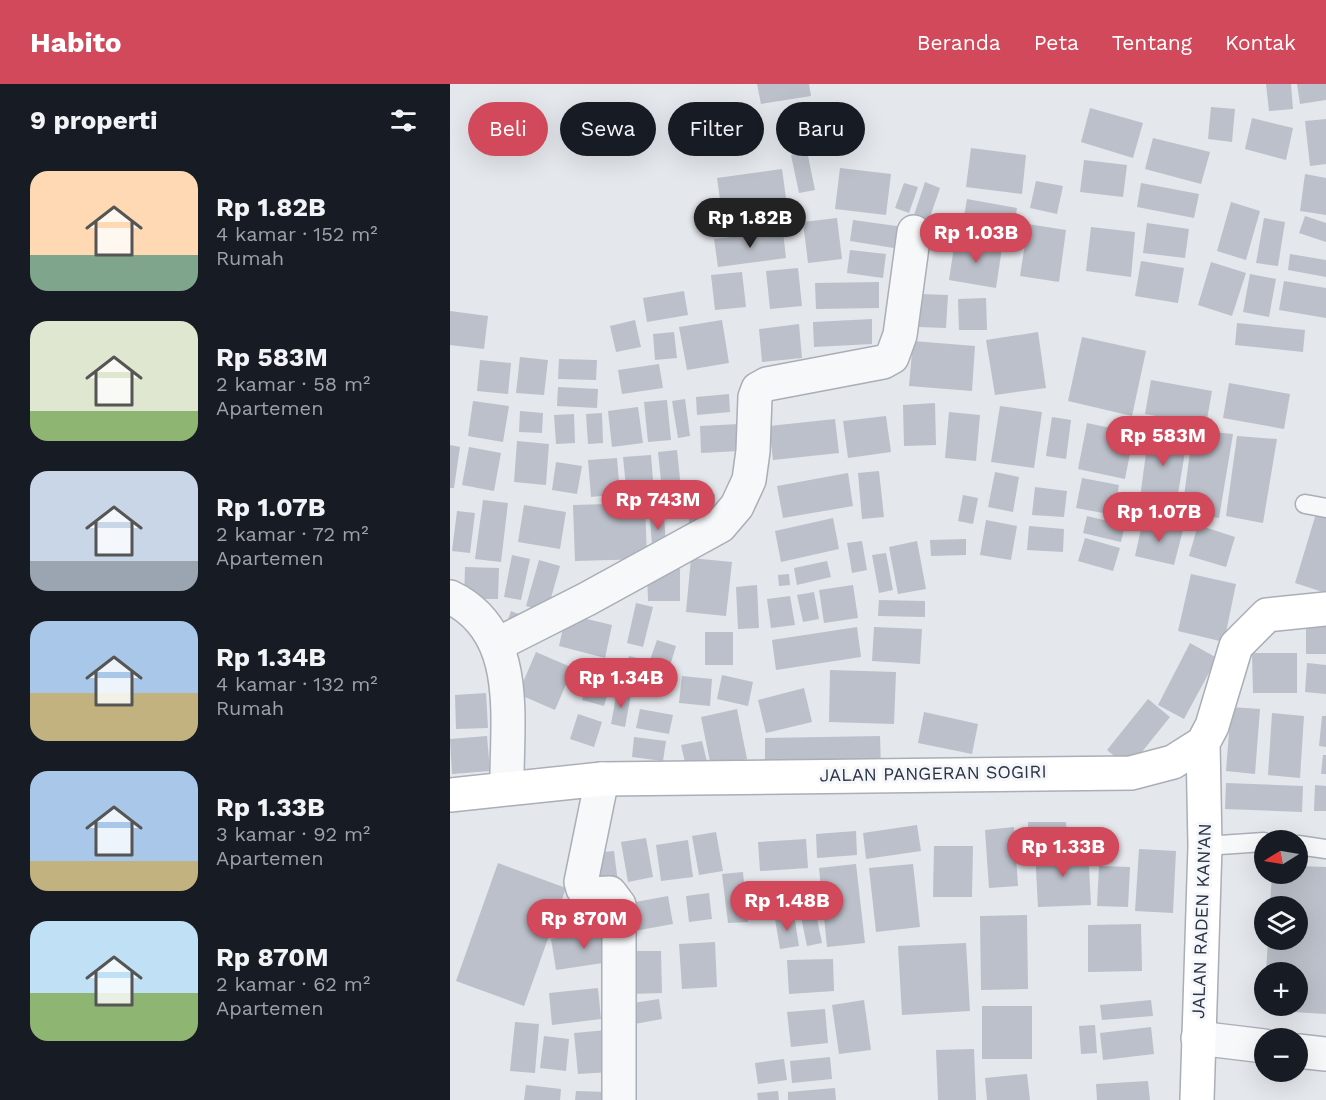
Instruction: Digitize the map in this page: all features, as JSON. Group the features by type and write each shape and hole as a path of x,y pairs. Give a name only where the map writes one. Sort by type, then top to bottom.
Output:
{"street":[{"path":"498,644 597,594 720,526 737,506 749,480 753,451 754,397 759,389 767,384 883,362 892,357 900,335 914,232"},
{"path":"450,597 460,602 488,626 498,644 505,669 507,788"},
{"path":"1203,743 1212,726 1236,646 1267,615 1326,609"},
{"name":"JALAN PANGERAN SOGIRI","path":"450,795 602,779 1131,772 1173,762 1203,743"},
{"name":"JALAN RADEN KAN'AN","path":"1197,1100 1205,846 1203,743"},
{"path":"602,779 581,882 588,894 610,893 619,905 619,1100"},
{"path":"1198,1038 1254,1045"},
{"path":"1308,1051 1326,1054"}],"lane":[{"path":"1305,504 1326,508"},
{"path":"1205,846 1254,843"},
{"path":"1308,846 1326,849"}],"building":[{"path":"757,84 809,84 811,96 764,104 761,102"},
{"path":"1266,84 1291,84 1293,109 1269,111"},
{"path":"1297,84 1326,84 1326,100 1300,104"},
{"path":"1211,107 1235,109 1232,142 1208,139"},
{"path":"1090,108 1143,123 1133,158 1081,142"},
{"path":"1252,118 1293,128 1286,160 1245,149"},
{"path":"1326,119 1326,164 1310,166 1305,121"},
{"path":"1153,138 1210,152 1201,184 1145,169"},
{"path":"971,148 1026,155 1022,194 966,187"},
{"path":"791,156 808,156 815,190 799,193"},
{"path":"1084,160 1127,165 1123,197 1080,192"},
{"path":"840,168 891,174 886,215 835,209"},
{"path":"782,169 788,213 723,221 717,178"},
{"path":"1305,174 1326,178 1326,215 1300,211"},
{"path":"1036,181 1063,186 1057,214 1030,208"},
{"path":"925,182 940,188 929,220 914,215"},
{"path":"904,183 918,187 909,213 895,208"},
{"path":"1141,183 1199,194 1194,218 1137,207"},
{"path":"967,199 1017,208 1012,237 962,228"},
{"path":"1231,202 1260,211 1246,260 1217,251"},
{"path":"1305,216 1326,223 1326,242 1299,233"},
{"path":"837,218 842,259 808,263 803,222"},
{"path":"1264,218 1285,222 1278,266 1256,263"},
{"path":"853,220 904,227 900,249 850,241"},
{"path":"1147,223 1189,229 1185,258 1143,253"},
{"path":"1028,224 1066,230 1059,282 1020,276"},
{"path":"1091,227 1135,232 1131,277 1086,271"},
{"path":"783,231 786,258 718,267 714,239"},
{"path":"955,240 1002,248 996,288 949,280"},
{"path":"850,250 886,254 883,278 847,273"},
{"path":"1290,254 1326,260 1326,277 1288,270"},
{"path":"1141,261 1184,268 1178,303 1135,296"},
{"path":"1211,262 1246,273 1232,316 1198,305"},
{"path":"798,268 802,306 770,309 766,271"},
{"path":"742,272 746,307 715,310 711,275"},
{"path":"1250,274 1276,279 1269,317 1243,312"},
{"path":"1284,281 1326,288 1326,318 1279,310"},
{"path":"879,282 879,308 816,309 815,283"},
{"path":"684,291 688,315 647,322 643,298"},
{"path":"920,294 948,295 946,328 919,327"},
{"path":"986,298 987,330 959,330 958,299"},
{"path":"450,311 488,316 484,349 450,345"},
{"path":"872,319 872,344 814,347 813,322"},
{"path":"635,320 641,347 616,352 610,326"},
{"path":"722,320 729,363 687,370 679,327"},
{"path":"1237,323 1305,330 1303,352 1235,345"},
{"path":"799,324 802,358 762,362 759,329"},
{"path":"674,332 677,358 655,360 653,334"},
{"path":"1038,332 1046,388 995,395 986,340"},
{"path":"1082,337 1146,351 1132,416 1068,401"},
{"path":"913,341 975,346 972,391 909,386"},
{"path":"520,357 548,360 544,395 516,393"},
{"path":"559,359 597,360 596,380 558,379"},
{"path":"480,360 511,363 508,394 477,391"},
{"path":"659,364 663,388 622,394 618,370"},
{"path":"1151,380 1212,391 1206,425 1145,414"},
{"path":"1229,383 1290,394 1284,429 1223,418"},
{"path":"558,387 598,389 597,408 557,406"},
{"path":"729,394 730,412 697,415 696,397"},
{"path":"685,399 690,436 678,438 672,401"},
{"path":"667,400 671,440 648,442 644,402"},
{"path":"473,401 509,406 503,442 468,436"},
{"path":"935,403 936,445 904,446 903,405"},
{"path":"1000,406 1042,412 1034,468 991,462"},
{"path":"638,407 643,443 612,447 608,411"},
{"path":"520,411 543,413 542,433 519,432"},
{"path":"949,412 980,415 976,461 945,458"},
{"path":"602,413 603,443 588,444 586,414"},
{"path":"574,414 575,443 556,444 554,415"},
{"path":"886,416 891,452 848,458 843,421"},
{"path":"1052,417 1071,420 1066,459 1046,456"},
{"path":"835,419 839,453 773,460 769,426"},
{"path":"1087,423 1134,433 1125,479 1078,469"},
{"path":"739,424 740,451 701,453 700,426"},
{"path":"1150,424 1189,428 1175,512 1139,505"},
{"path":"1193,430 1233,434 1219,518 1182,511"},
{"path":"1237,436 1277,439 1263,523 1226,516"},
{"path":"517,441 549,444 546,485 514,482"},
{"path":"450,445 460,447 454,488 450,488"},
{"path":"469,447 501,453 494,491 462,485"},
{"path":"677,450 682,498 663,500 658,452"},
{"path":"651,455 654,493 627,497 623,457"},
{"path":"617,458 620,494 591,497 588,460"},
{"path":"556,462 582,466 577,494 552,490"},
{"path":"879,471 884,517 862,519 858,473"},
{"path":"995,472 1019,477 1013,512 988,507"},
{"path":"848,473 853,506 783,518 777,486"},
{"path":"1082,478 1119,485 1114,515 1076,508"},
{"path":"1035,487 1067,491 1064,517 1032,515"},
{"path":"689,494 715,494 715,524 689,524"},
{"path":"963,495 978,498 973,524 958,521"},
{"path":"483,500 508,503 501,562 475,559"},
{"path":"645,503 647,559 575,561 573,505"},
{"path":"524,505 566,512 560,549 518,542"},
{"path":"1318,507 1326,509 1326,593 1295,583"},
{"path":"457,511 475,513 470,553 452,551"},
{"path":"1087,516 1125,525 1121,542 1083,533"},
{"path":"664,517 666,544 652,545 650,519"},
{"path":"833,518 839,549 781,562 775,531"},
{"path":"986,520 1017,526 1011,560 980,555"},
{"path":"1143,520 1183,530 1174,565 1135,556"},
{"path":"1198,525 1235,537 1226,567 1189,556"},
{"path":"1029,526 1064,529 1063,552 1027,550"},
{"path":"1085,538 1120,548 1113,571 1078,561"},
{"path":"966,539 966,555 931,556 930,540"},
{"path":"862,541 867,570 852,573 847,543"},
{"path":"917,541 926,589 898,594 889,547"},
{"path":"886,553 893,590 879,593 872,555"},
{"path":"512,555 530,559 521,600 504,597"},
{"path":"691,558 732,562 726,616 686,612"},
{"path":"539,560 560,566 547,612 526,606"},
{"path":"827,561 831,577 797,585 794,568"},
{"path":"465,567 499,568 498,599 464,599"},
{"path":"680,569 680,601 648,601 647,570"},
{"path":"789,574 790,585 779,586 778,575"},
{"path":"1191,574 1236,584 1224,642 1178,631"},
{"path":"757,585 759,628 738,629 736,587"},
{"path":"853,585 858,618 824,623 819,590"},
{"path":"814,592 819,619 803,622 797,595"},
{"path":"790,596 795,625 771,628 767,599"},
{"path":"879,600 925,601 925,617 878,616"},
{"path":"636,603 653,607 643,647 627,643"},
{"path":"511,611 521,615 507,622"},
{"path":"566,614 612,625 605,658 559,646"},
{"path":"1306,619 1326,620 1326,654 1306,654"},
{"path":"857,627 861,657 776,670 772,640"},
{"path":"874,627 922,629 920,664 872,661"},
{"path":"705,632 733,632 733,665 705,665"},
{"path":"657,640 676,646 670,666 650,660"},
{"path":"1190,643 1217,658 1184,719 1158,705"},
{"path":"536,652 573,668 555,710 518,694"},
{"path":"1252,653 1297,653 1297,693 1253,693"},
{"path":"629,656 646,660 638,689 621,684"},
{"path":"1307,663 1326,665 1326,694 1305,692"},
{"path":"591,665 614,672 604,706 582,700"},
{"path":"830,670 896,672 894,724 829,722"},
{"path":"722,675 753,682 748,706 717,699"},
{"path":"682,676 712,679 710,706 679,703"},
{"path":"804,688 812,722 766,733 758,700"},
{"path":"617,691 631,694 625,727 611,724"},
{"path":"486,693 488,728 456,729 455,695"},
{"path":"1148,699 1170,717 1129,768 1107,750"},
{"path":"1231,707 1260,709 1255,774 1226,771"},
{"path":"640,709 673,715 669,734 636,728"},
{"path":"737,709 747,759 711,767 701,717"},
{"path":"924,712 978,724 972,754 918,743"},
{"path":"1272,713 1304,716 1300,778 1268,775"},
{"path":"578,714 602,722 594,747 570,739"},
{"path":"1322,716 1326,716 1326,747 1319,746"},
{"path":"487,736 490,771 452,774 450,739"},
{"path":"880,736 881,770 765,772 765,738"},
{"path":"634,737 666,741 663,761 632,757"},
{"path":"702,741 709,770 688,775 681,745"},
{"path":"1323,755 1326,755 1326,774 1321,774"},
{"path":"1226,783 1303,786 1302,812 1225,809"},
{"path":"1315,785 1326,786 1326,811 1314,811"},
{"path":"1028,822 1066,822 1067,843 1028,844"},
{"path":"917,825 921,851 866,859 863,833"},
{"path":"1014,827 1018,886 989,888 985,830"},
{"path":"856,831 857,855 817,858 816,834"},
{"path":"716,832 723,871 699,875 692,836"},
{"path":"646,838 653,877 628,882 621,842"},
{"path":"806,839 808,868 760,871 758,842"},
{"path":"688,840 693,877 661,881 656,845"},
{"path":"934,846 973,846 972,897 933,897"},
{"path":"1088,848 1091,905 1038,907 1035,851"},
{"path":"1139,849 1176,851 1173,913 1135,911"},
{"path":"614,851 618,883 595,885 592,853"},
{"path":"498,863 566,888 524,1006 456,981"},
{"path":"856,864 865,943 827,947 819,868"},
{"path":"913,864 920,927 876,932 869,868"},
{"path":"1099,866 1130,867 1128,907 1097,906"},
{"path":"1308,866 1326,867 1326,1014 1308,1013 1308,962 1267,962 1267,950 1308,950 1308,896 1271,896 1271,884 1308,884"},
{"path":"743,872 748,922 728,923 722,874"},
{"path":"709,893 712,919 689,922 686,896"},
{"path":"668,896 673,924 634,931 630,903"},
{"path":"816,914 822,943 807,946 801,917"},
{"path":"794,915 799,946 780,949 775,919"},
{"path":"1027,915 1028,989 981,990 980,916"},
{"path":"1141,924 1142,971 1088,972 1088,925"},
{"path":"611,929 616,961 556,970 551,939"},
{"path":"715,942 717,987 682,989 679,944"},
{"path":"966,943 970,1011 902,1015 898,946"},
{"path":"629,951 661,951 662,993 630,994"},
{"path":"833,959 834,991 789,994 787,960"},
{"path":"598,988 601,1019 552,1025 549,993"},
{"path":"659,999 662,1019 629,1025 626,1004"},
{"path":"864,1000 871,1050 839,1054 832,1005"},
{"path":"1151,1000 1153,1016 1102,1020 1100,1005"},
{"path":"982,1006 1032,1006 1032,1059 982,1059"},
{"path":"825,1009 828,1043 791,1047 787,1012"},
{"path":"515,1022 539,1024 535,1073 510,1071"},
{"path":"1095,1025 1097,1053 1081,1054 1079,1026"},
{"path":"1151,1027 1154,1054 1103,1060 1100,1033"},
{"path":"607,1030 611,1072 578,1074 574,1033"},
{"path":"544,1036 569,1039 566,1071 540,1068"},
{"path":"974,1049 976,1100 938,1100 936,1050"},
{"path":"830,1057 832,1079 792,1083 790,1061"},
{"path":"784,1059 787,1080 758,1084 755,1063"},
{"path":"1027,1074 1030,1100 987,1100 985,1078"},
{"path":"1148,1081 1150,1100 1097,1100 1096,1084"},
{"path":"526,1085 561,1089 560,1100 524,1100"},
{"path":"835,1088 836,1100 788,1100 788,1092"},
{"path":"576,1091 608,1092 608,1100 575,1100"},
{"path":"778,1091 779,1100 758,1100 757,1093"}]}
